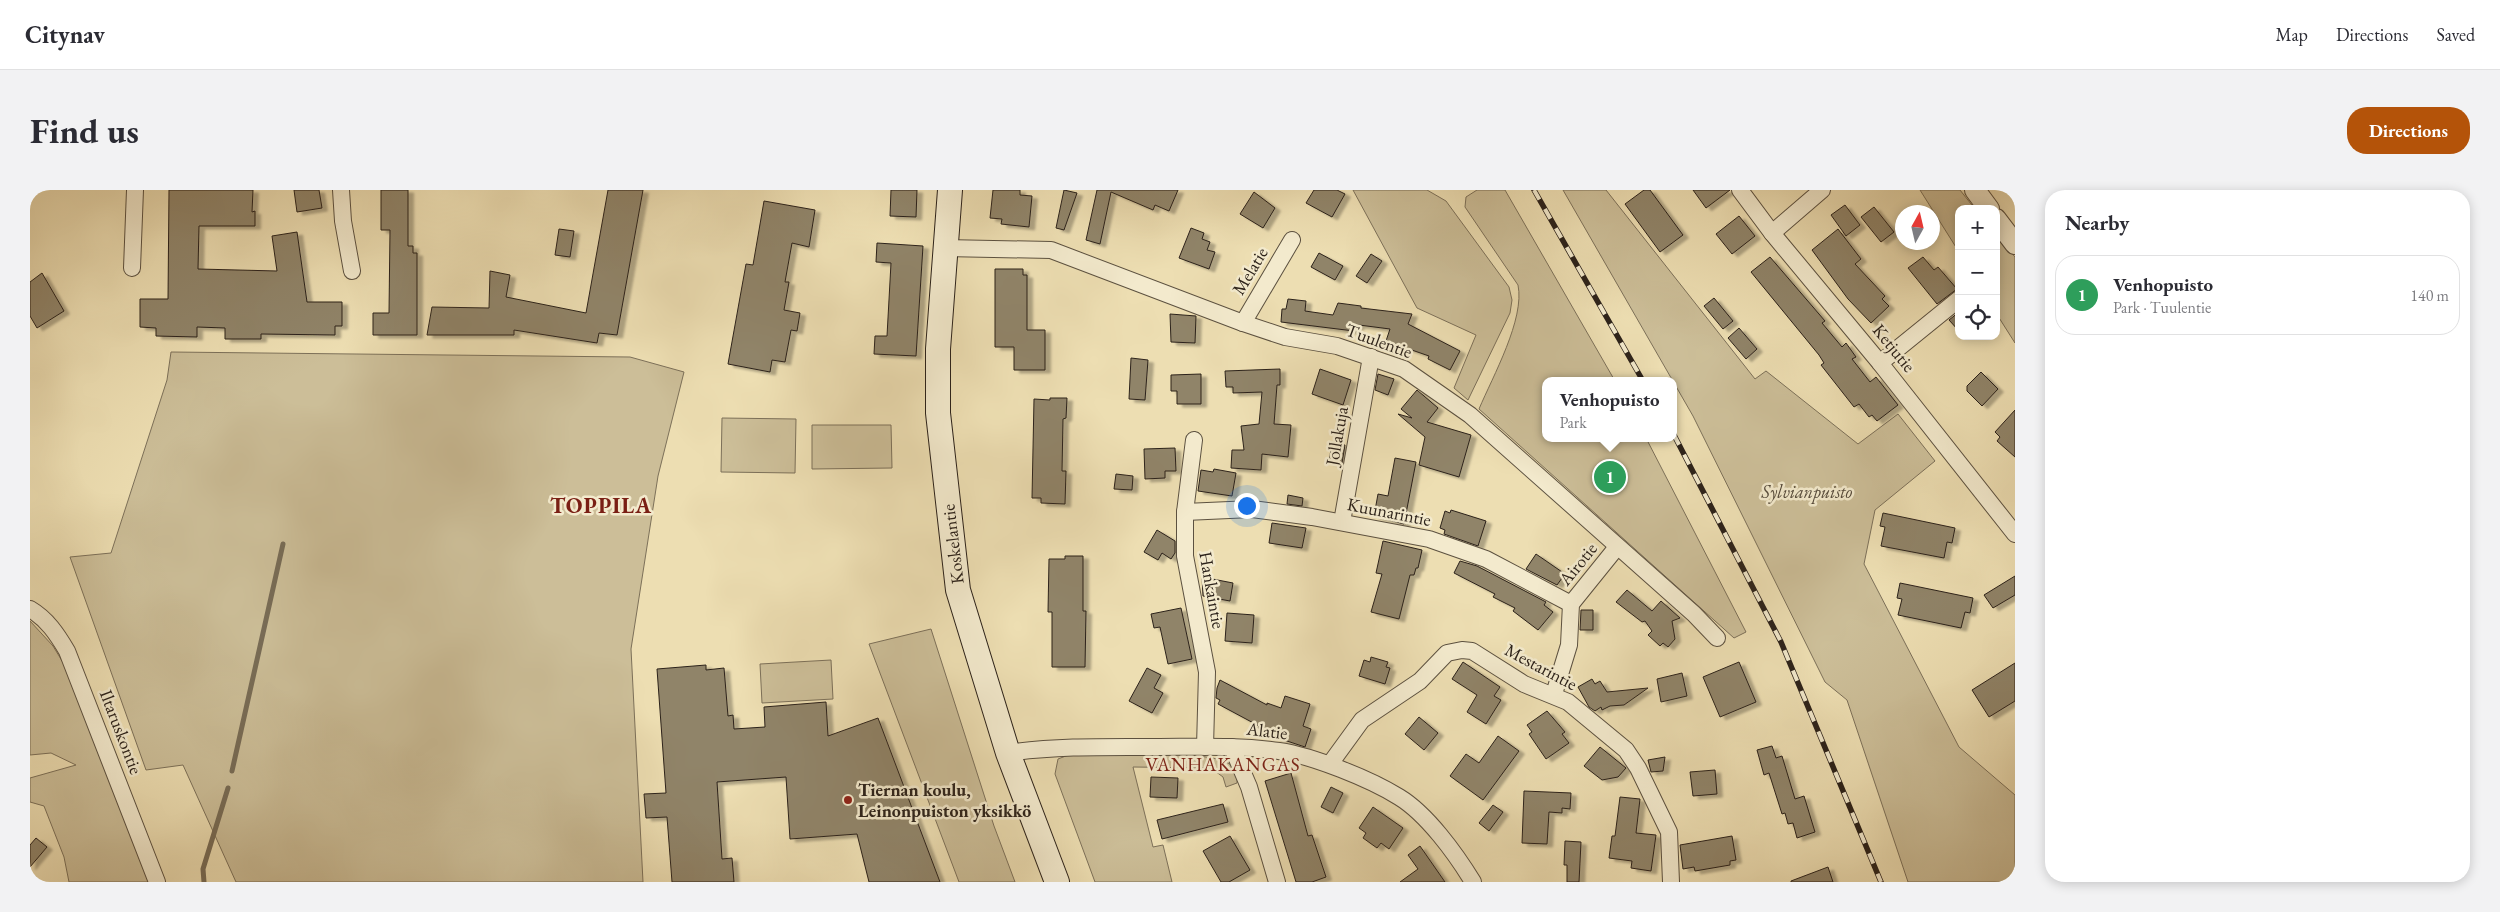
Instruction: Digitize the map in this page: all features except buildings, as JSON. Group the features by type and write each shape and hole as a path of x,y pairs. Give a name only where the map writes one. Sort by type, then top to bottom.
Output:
{"main road":[{"name":"Koskelantie","path":"950,190 944,248 938,349 938,413 958,590 1008,753 1056,882"}],"street":[{"path":"132,268 135,190"},
{"path":"341,190 343,221 352,271"},
{"name":"Ketjutie","path":"1740,190 1772,233 1880,362 2015,534"},
{"path":"1772,233 1822,190"},
{"path":"1975,190 1986,205"},
{"path":"2000,224 2015,244"},
{"name":"Melatie","path":"1243,323 1292,240"},
{"name":"Tuulentie","path":"944,248 1051,250 1243,323 1285,337 1337,346 1404,369 1470,415 1694,614 1717,638"},
{"path":"1880,362 1955,302"},
{"name":"Jollakuja","path":"1342,522 1371,357"},
{"name":"Hankaintie","path":"1194,440 1185,512 1185,556 1207,672 1205,747"},
{"name":"Kuunarintie","path":"1185,512 1252,509 1342,522 1429,539 1486,559 1571,604"},
{"name":"Airotie","path":"1554,694 1569,645 1571,604 1617,547"},
{"name":"Iltaruskontie","path":"30,609 40,615 56,632 67,651 158,882"},
{"name":"Mestarintie","path":"1330,764 1362,720 1420,681 1447,653 1472,651 1524,684 1554,694 1568,702 1626,750 1638,768 1669,832 1671,882"},
{"path":"1232,747 1249,787 1278,882"},
{"name":"Alatie","path":"1008,753 1054,748 1232,747 1281,751 1330,764 1400,797 1435,829 1460,860 1473,882"}],"green space":[{"path":"1353,190 1427,190 1446,201 1509,287 1512,300 1510,313 1468,400 1454,388 1476,335 1417,308"},
{"path":"1477,190 1505,190 1613,377 1542,377 1542,442 1648,442 1746,632 1734,638 1479,409 1506,347 1517,314 1519,299 1518,285 1465,207 1466,197"},
{"name":"Sylvianpuisto","path":"1563,190 1606,190 1755,379 1766,371 1858,444 1898,414 1935,461 1875,510 1864,564 1959,747 2015,795 2015,882 1908,882 1847,700 1825,682 1693,416 1677,388 1677,377 1671,377"},
{"path":"1920,190 1960,190 1972,205 1955,205 1955,246 1940,222 1940,205 1929,205"},
{"path":"2000,239 2015,257 2015,343 2000,319"},
{"path":"171,352 630,357 684,372 658,476 631,649 643,882 236,882 183,765 146,770 70,557 111,553 167,380"},
{"path":"722,418 796,419 795,473 721,472"},
{"path":"812,425 891,425 892,468 812,469"},
{"path":"30,621 53,646 70,674 149,882 69,882 64,857 44,806 30,802 30,778 76,765 51,753 30,755"},
{"path":"931,629 994,826 1015,882 959,882 869,644"},
{"path":"831,660 833,699 762,703 760,664"},
{"path":"1071,754 1177,754 1217,759 1228,763 1234,769 1237,783 1226,787 1223,777 1211,768 1133,767 1153,847 1163,845 1172,882 1095,882 1055,774 1058,759"}],"waterway":[{"path":"232,771 283,544"},
{"path":"204,882 203,869 228,788"}],"railway":[{"path":"1534,190 1641,377"},
{"path":"1677,441 1781,642 1881,882"}],"place":[{"name":"Venhopuisto","path":"1610,477"},
{"name":"Tiernan koulu, Leinonpuiston yksikkö","path":"848,800"}],"district":[{"name":"TOPPILA","path":"601,505"},
{"name":"VANHAKANGAS","path":"1223,764"}]}
